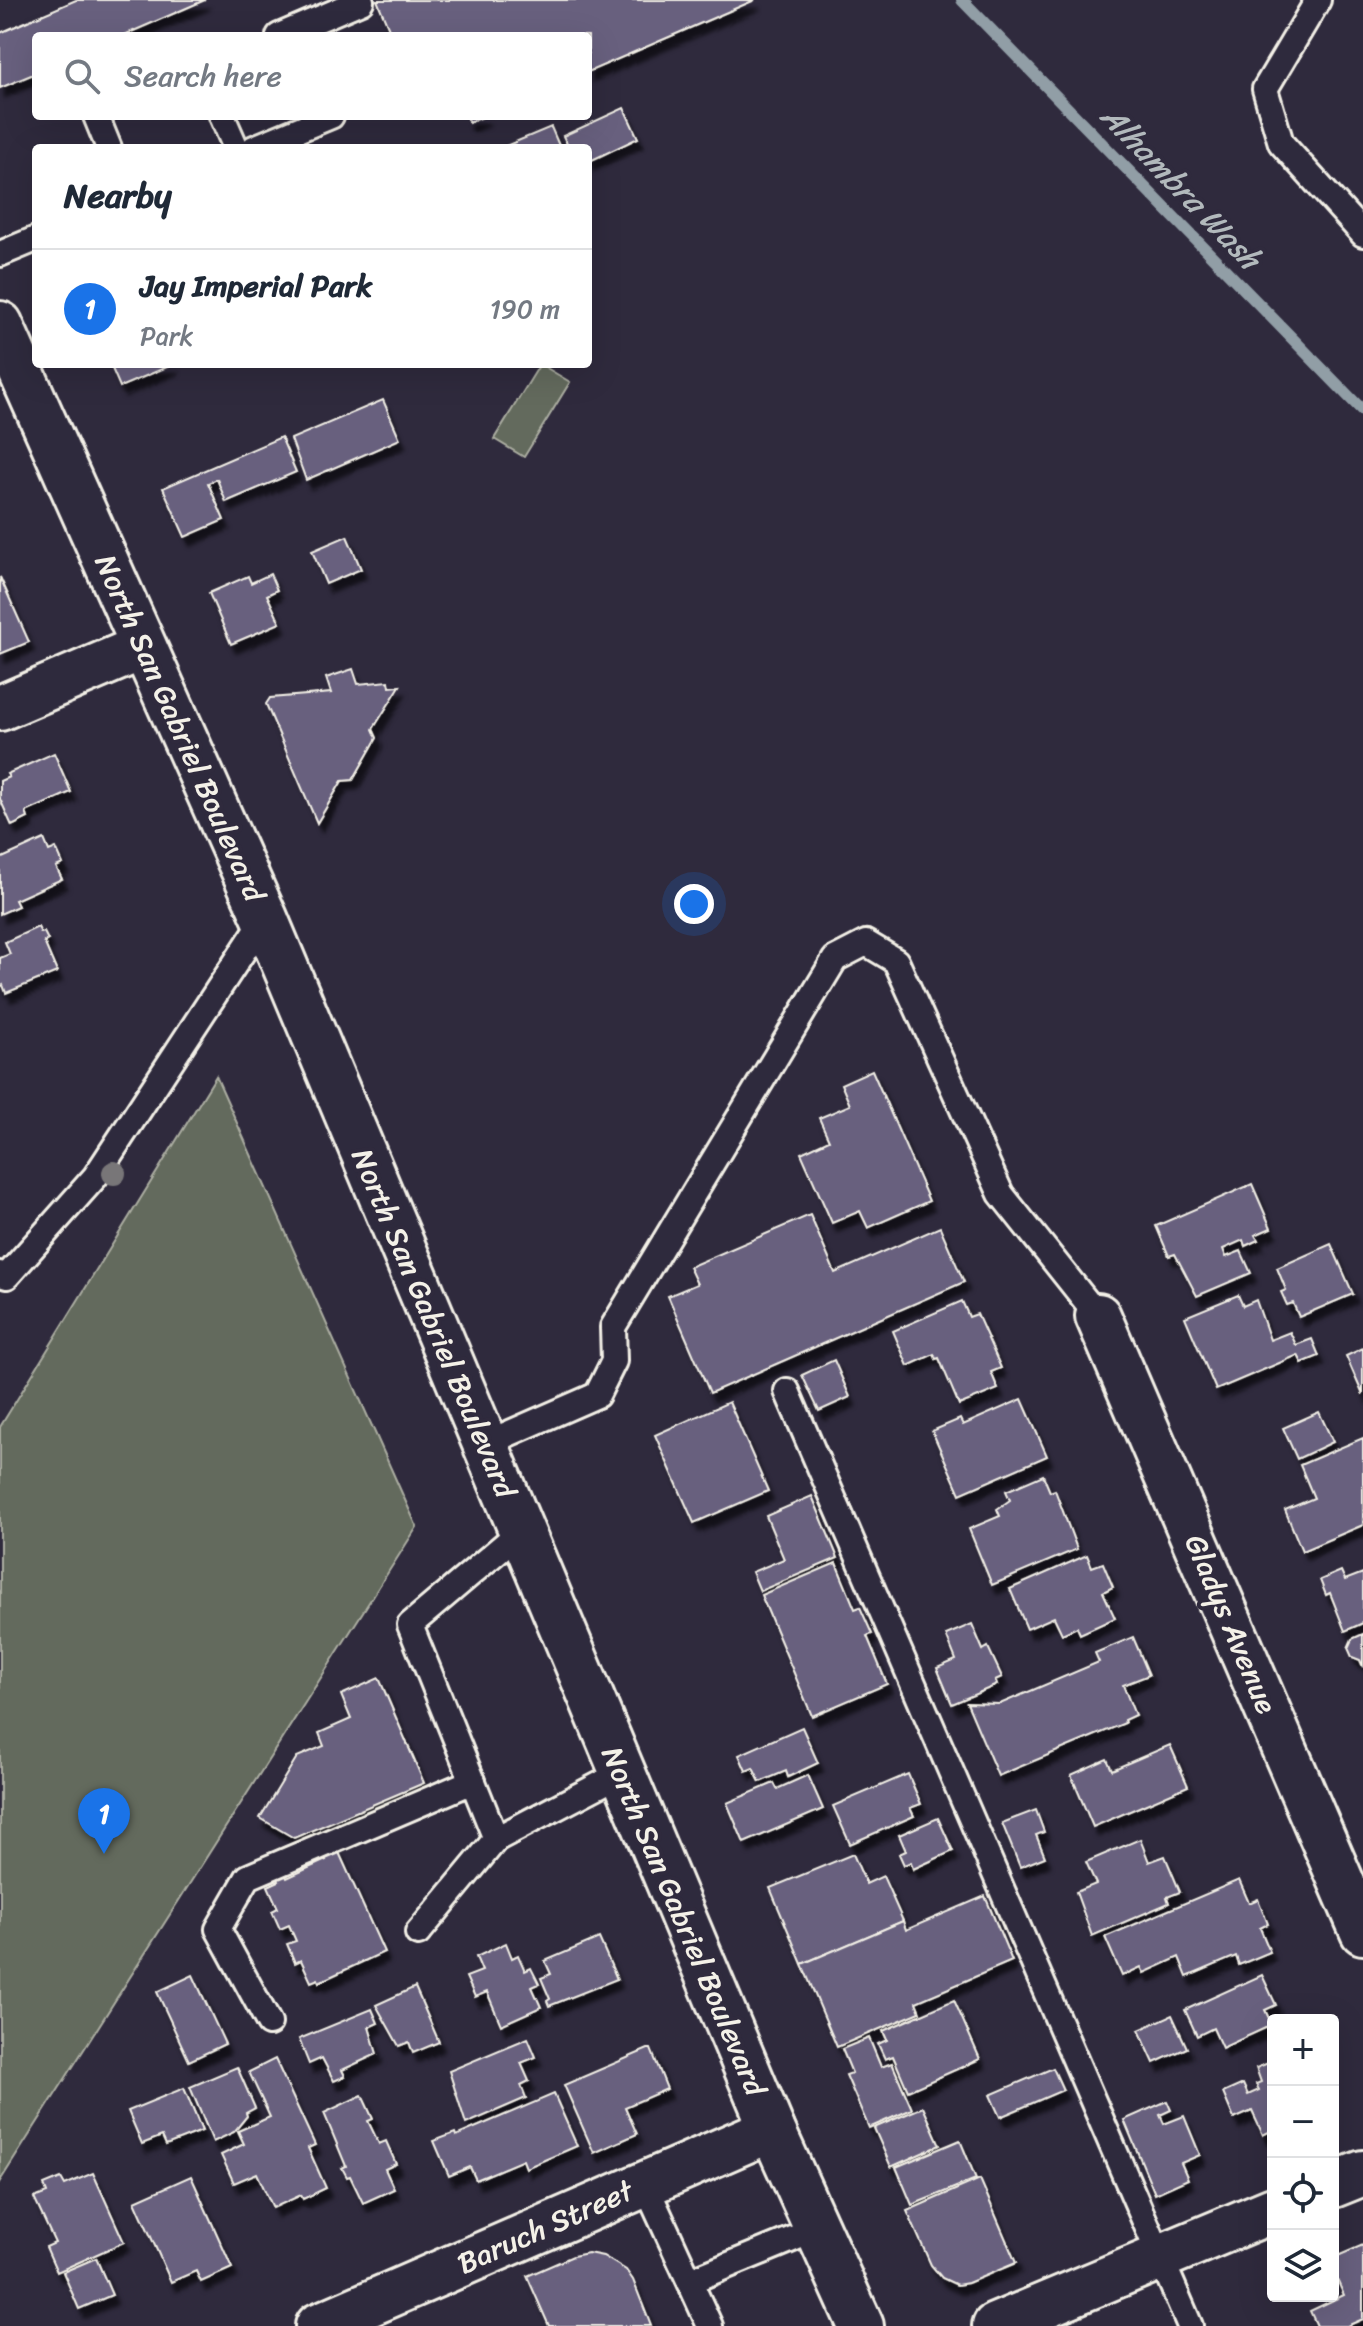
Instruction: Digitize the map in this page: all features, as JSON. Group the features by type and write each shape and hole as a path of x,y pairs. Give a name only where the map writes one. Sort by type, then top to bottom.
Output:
{"main road":[{"name":"North San Gabriel Boulevard","path":"0,324 265,918 772,2129 861,2326"},
{"path":"0,708 143,647"},
{"name":"Gladys Avenue","path":"1098,1316 1363,1932"},
{"name":"Baruch Street","path":"318,2326 772,2129"},
{"path":"1339,2183 1363,2173"},
{"path":"995,2326 1267,2212"}],"lane":[{"path":"1318,0 1265,89 1281,143 1363,234"},
{"path":"288,32 361,1"},
{"path":"98,120 107,144"},
{"path":"224,120 234,144"},
{"path":"264,144 321,120"},
{"path":"0,254 32,241"},
{"path":"0,1274 7,1276 95,1177 265,918"},
{"path":"485,1444 597,1395 614,1361 613,1327 835,959 866,943 896,961 1001,1194 1098,1316"},
{"path":"787,1391 1190,2326"},
{"path":"496,1839 410,1625 521,1531"},
{"path":"418,1933 496,1839 622,1773"},
{"path":"269,2023 218,1929 248,1877 473,1781"},
{"path":"645,2184 710,2326"},
{"path":"690,2281 817,2229"}],"green space":[{"path":"538,368 547,368 570,382 524,457 494,439"},
{"path":"216,1076 417,1527 0,2181 0,1427"}],"building":[{"path":"76,0 205,0 131,32 32,32 32,75 0,88 0,33"},
{"path":"377,0 755,0 592,70 592,32 390,32"},
{"path":"624,108 638,138 592,160 592,144 567,144 563,136"},
{"path":"551,127 558,144 511,144"},
{"path":"112,368 165,368 120,387"},
{"path":"383,400 400,439 306,480 291,439"},
{"path":"281,437 296,472 226,502 217,479 208,483 224,520 185,537 163,488"},
{"path":"347,536 361,569 326,584 312,551"},
{"path":"270,574 277,590 267,595 280,623 231,644 209,593 248,576 251,583"},
{"path":"0,577 29,642 0,654"},
{"path":"353,669 358,684 389,681 390,687 400,686 373,729 377,738 353,780 342,781 317,823 266,704 270,698 331,693 326,678"},
{"path":"54,753 71,792 26,812 28,818 12,826 0,799 0,781 9,777 7,774"},
{"path":"44,839 49,851 56,848 63,864 56,867 62,879 15,900 18,906 0,914 0,859"},
{"path":"38,927 48,940 44,942 57,972 6,993 3,985 0,987 0,958 10,954 5,942"},
{"path":"872,1070 929,1201 868,1228 860,1211 832,1223 801,1153 829,1140 819,1118 850,1105 841,1084"},
{"path":"1252,1184 1271,1228 1255,1235 1258,1240 1245,1246 1243,1240 1223,1249 1226,1257 1241,1251 1251,1273 1197,1296 1175,1254 1169,1256 1156,1226"},
{"path":"810,1215 835,1273 940,1227 964,1282 710,1393 668,1296 697,1284 689,1267"},
{"path":"1331,1244 1353,1294 1299,1317 1293,1303 1287,1305 1281,1292 1286,1290 1277,1268"},
{"path":"1238,1295 1243,1306 1256,1300 1270,1340 1290,1332 1296,1345 1312,1339 1319,1356 1302,1363 1298,1355 1216,1390 1185,1317"},
{"path":"962,1301 969,1317 977,1314 1001,1368 991,1372 998,1389 959,1405 939,1358 936,1359 934,1354 908,1366 893,1331"},
{"path":"1363,1348 1363,1395 1346,1356"},
{"path":"834,1360 850,1397 819,1411 802,1375"},
{"path":"1022,1399 1047,1456 960,1494 932,1431 960,1419 963,1425"},
{"path":"729,1402 768,1491 694,1523 655,1435"},
{"path":"1319,1412 1333,1442 1297,1459 1283,1428"},
{"path":"1363,1438 1363,1525 1302,1551 1285,1510 1314,1498 1300,1465"},
{"path":"1043,1475 1050,1492 1055,1490 1077,1549 992,1585 969,1529 1000,1516 997,1509 1010,1500 1006,1491"},
{"path":"812,1496 838,1558 760,1591 752,1572 784,1559 766,1516"},
{"path":"1087,1555 1092,1567 1103,1563 1113,1587 1103,1592 1115,1618 1080,1634 1077,1627 1062,1634 1054,1617 1027,1629 1010,1589"},
{"path":"836,1563 855,1609 860,1607 872,1634 867,1636 887,1684 812,1716 761,1595"},
{"path":"1341,1571 1345,1580 1363,1573 1363,1623 1345,1631 1330,1593 1326,1595 1320,1580"},
{"path":"972,1624 983,1650 988,1647 1002,1677 995,1680 997,1685 952,1704 937,1668 956,1660 946,1635"},
{"path":"1363,1634 1363,1667 1360,1660 1352,1657 1348,1648 1352,1639"},
{"path":"1133,1637 1149,1675 1123,1685 1135,1715 1124,1720 1125,1723 998,1776 967,1703 1000,1704 1099,1662 1095,1653"},
{"path":"379,1678 424,1783 294,1838 260,1818 297,1757 324,1746 319,1733 351,1719 341,1695"},
{"path":"802,1727 818,1763 788,1777 786,1771 760,1782 753,1768 746,1771 739,1755"},
{"path":"1170,1745 1188,1786 1093,1827 1071,1775 1107,1759 1112,1770"},
{"path":"908,1774 921,1804 910,1808 914,1816 850,1844 833,1806"},
{"path":"808,1775 823,1809 744,1843 727,1803 774,1783 777,1789"},
{"path":"1036,1810 1044,1832 1036,1835 1045,1857 1020,1867 1002,1823"},
{"path":"938,1818 953,1851 913,1869 911,1862 904,1865 899,1854 906,1851 899,1835"},
{"path":"1140,1839 1149,1862 1165,1856 1180,1892 1167,1897 1169,1903 1092,1936 1076,1892 1096,1884 1086,1862"},
{"path":"337,1848 384,1952 319,1982 318,1979 311,1982 301,1960 295,1963 287,1944 296,1941 289,1925 280,1929 272,1911 278,1908 268,1886 279,1881 277,1877 285,1873 287,1878 326,1860 323,1854"},
{"path":"853,1854 866,1884 883,1876 903,1921 802,1964 770,1888"},
{"path":"1239,1880 1249,1903 1258,1899 1268,1924 1260,1928 1270,1952 1239,1965 1236,1956 1187,1977 1179,1957 1144,1973 1141,1967 1122,1976 1105,1937"},
{"path":"985,1896 1012,1961 916,2002 920,2012 837,2047 802,1964 903,1921 906,1930"},
{"path":"599,1938 617,1979 549,2006 547,2001 550,1999 541,1978 551,1974 545,1961"},
{"path":"506,1943 512,1958 518,1955 525,1971 531,1968 539,1984 532,1987 541,2007 501,2025 487,1992 475,1997 466,1977 482,1971 476,1957"},
{"path":"193,1975 225,2044 189,2061 157,1992"},
{"path":"1262,1975 1276,2005 1265,2010 1267,2027 1222,2048 1213,2028 1197,2036 1185,2010"},
{"path":"415,1987 439,2042 413,2053 409,2042 399,2046 376,2005"},
{"path":"954,2000 980,2059 908,2091 893,2056 885,2059 878,2044 887,2040 883,2031"},
{"path":"372,2009 378,2023 369,2027 377,2054 342,2070 345,2076 334,2081 322,2058 309,2064 299,2039"},
{"path":"1172,2015 1187,2048 1154,2063 1139,2030"},
{"path":"528,2038 536,2057 521,2063 529,2081 521,2085 526,2098 466,2124 449,2071"},
{"path":"869,2038 881,2067 892,2063 912,2109 869,2128 846,2075 852,2073 842,2049"},
{"path":"651,2049 667,2089 625,2107 637,2134 594,2153 564,2085"},
{"path":"275,2059 315,2145 308,2148 326,2188 273,2208 257,2173 234,2183 221,2155 244,2144 238,2131 270,2117 249,2072"},
{"path":"1267,2063 1267,2133 1263,2135 1252,2111 1234,2119 1223,2093 1243,2084 1248,2095 1259,2090 1256,2084 1261,2082 1256,2068"},
{"path":"237,2067 255,2108 246,2113 247,2116 234,2132 213,2142 190,2087"},
{"path":"1053,2068 1063,2090 1000,2117 990,2095"},
{"path":"184,2088 202,2131 166,2145 162,2136 142,2144 128,2111"},
{"path":"554,2094 577,2146 526,2168 523,2160 476,2180 470,2167 449,2176 434,2141 455,2133 456,2136"},
{"path":"362,2095 373,2119 368,2121 379,2144 386,2141 396,2164 385,2169 394,2189 363,2203 350,2176 347,2177 342,2168 346,2166 324,2113"},
{"path":"1167,2101 1171,2110 1160,2115 1164,2124 1184,2116 1200,2155 1181,2163 1188,2179 1155,2194 1124,2120"},
{"path":"923,2107 940,2145 891,2167 874,2128"},
{"path":"960,2140 976,2179 912,2205 896,2167"},
{"path":"93,2173 124,2242 57,2272 46,2247 55,2243 34,2198 47,2193 44,2185 61,2178 65,2185"},
{"path":"191,2176 232,2268 201,2282 196,2271 171,2282 135,2201"},
{"path":"980,2179 1016,2263 957,2285 942,2278 931,2265 907,2211"},
{"path":"1363,2245 1363,2319 1347,2326 1317,2326 1310,2311 1329,2302 1339,2302 1339,2297 1344,2295 1339,2284 1339,2255"},
{"path":"588,2253 603,2256 626,2270 651,2326 549,2326 527,2276 573,2256"},
{"path":"96,2258 112,2295 79,2309 63,2272"}],"waterway":[{"name":"Alhambra Wash","path":"962,0 1363,411"}],"place":[{"name":"Jay Imperial Park","path":"104,1854"}]}
